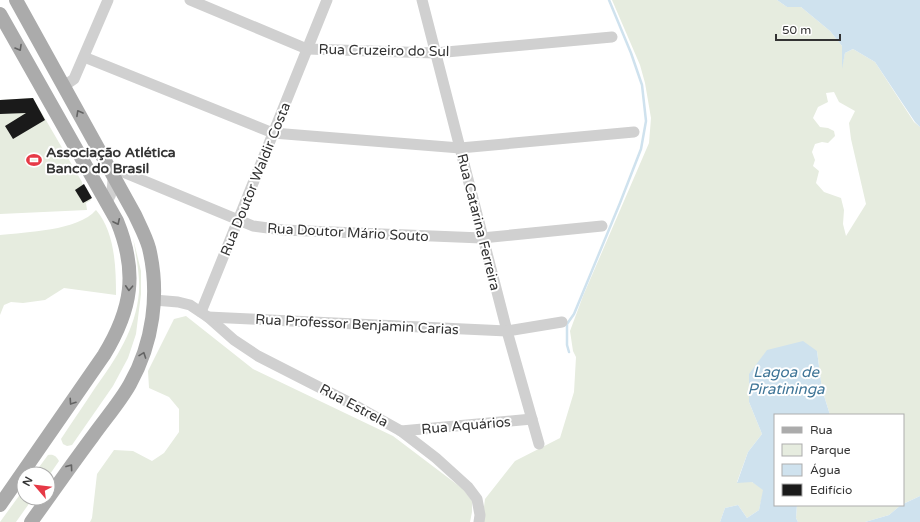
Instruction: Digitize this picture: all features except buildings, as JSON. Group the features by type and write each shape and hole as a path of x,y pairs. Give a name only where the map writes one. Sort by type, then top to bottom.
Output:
{"main road":[{"path":"16,0 113,173 144,234 149,248 153,274 154,300 149,333 144,352 130,384 31,522"},
{"path":"0,14 118,221 127,249 130,272 125,313 115,338 0,505"}],"street":[{"path":"64,86 74,79 108,0"},
{"name":"Rua Cruzeiro do Sul","path":"190,0 307,49 434,53 612,37"},
{"name":"Rua Doutor Waldir Costa","path":"204,314 238,220 327,0"},
{"name":"Rua Catarina Ferreira","path":"422,0 434,53 460,148 482,238 539,444"},
{"path":"84,57 273,133 460,148 634,132"},
{"name":"Rua Doutor Mário Souto","path":"113,173 116,171 122,171 253,226 282,230 482,238 602,226"},
{"path":"107,202 114,187 113,173"},
{"path":"154,300 184,303 204,314"},
{"name":"Rua Professor Benjamin Carias","path":"204,314 507,331 562,322"},
{"name":"Rua Estrela","path":"204,314 234,340 258,356 358,407 401,431 436,458 468,487 476,499 480,515 479,522"},
{"name":"Rua Aquários","path":"401,431 532,419"}],"green space":[{"path":"612,0 777,0 787,7 801,7 830,31 842,46 842,66 845,53 853,49 875,62 914,122 920,127 920,496 904,504 904,414 830,414 822,389 817,351 749,402 762,434 748,452 737,482 752,482 764,489 759,510 747,518 738,505 725,508 720,522 482,522 485,499 515,461 560,438 574,392 576,357 573,351 570,331 583,296 649,143 651,118 645,83 640,65","holes":["834,92 839,102 855,111 849,123 851,139 866,204 846,236 843,224 844,210 841,198 824,192 816,183 819,171 813,166 815,160 812,152 815,144 822,142 828,143 835,136 834,131 828,128 820,127 813,118 818,107 828,102 826,93"]},
{"name":"Associação Atlética Banco do Brasil","path":"33,98 91,200 86,203 87,210 0,214 0,100"},
{"path":"96,210 111,239 116,273 116,295 64,288 45,300 23,303 11,302 4,305 0,315 0,235 65,226 88,217"},
{"path":"133,238 141,271 141,294 136,334 128,358 113,386 72,445 67,446 63,444 61,439 117,355 124,343 134,319 139,292 139,278"},
{"path":"186,316 253,369 393,436 463,489 472,501 470,522 90,522 92,518 97,474 114,450 133,451 152,461 164,453 179,432 179,409 169,397 149,388 148,371 174,319"},
{"path":"48,455 55,456 59,461 56,466 40,466"},
{"path":"16,500 16,506 27,506 16,522 0,522"},
{"path":"797,506 900,506 889,515 865,522 798,522 796,518"}],"water":[{"path":"777,0 920,0 920,127 915,122 875,62 853,49 845,53 842,69 842,46 830,31 801,7 787,7"},
{"name":"Lagoa de Piratininga","path":"803,341 817,351 822,389 830,414 774,414 774,506 797,506 796,518 798,522 720,522 725,508 738,505 747,518 759,510 763,490 752,482 737,483 748,452 762,434 749,402 749,374 767,350"},
{"path":"920,496 920,522 865,522 889,515 900,506 904,506 904,504"}],"waterway":[{"path":"569,352 567,345 567,324 574,314 620,203 641,149 646,121 642,85 631,53 609,0"}],"place":[{"name":"Associação Atlética Banco do Brasil","path":"34,160"}]}
